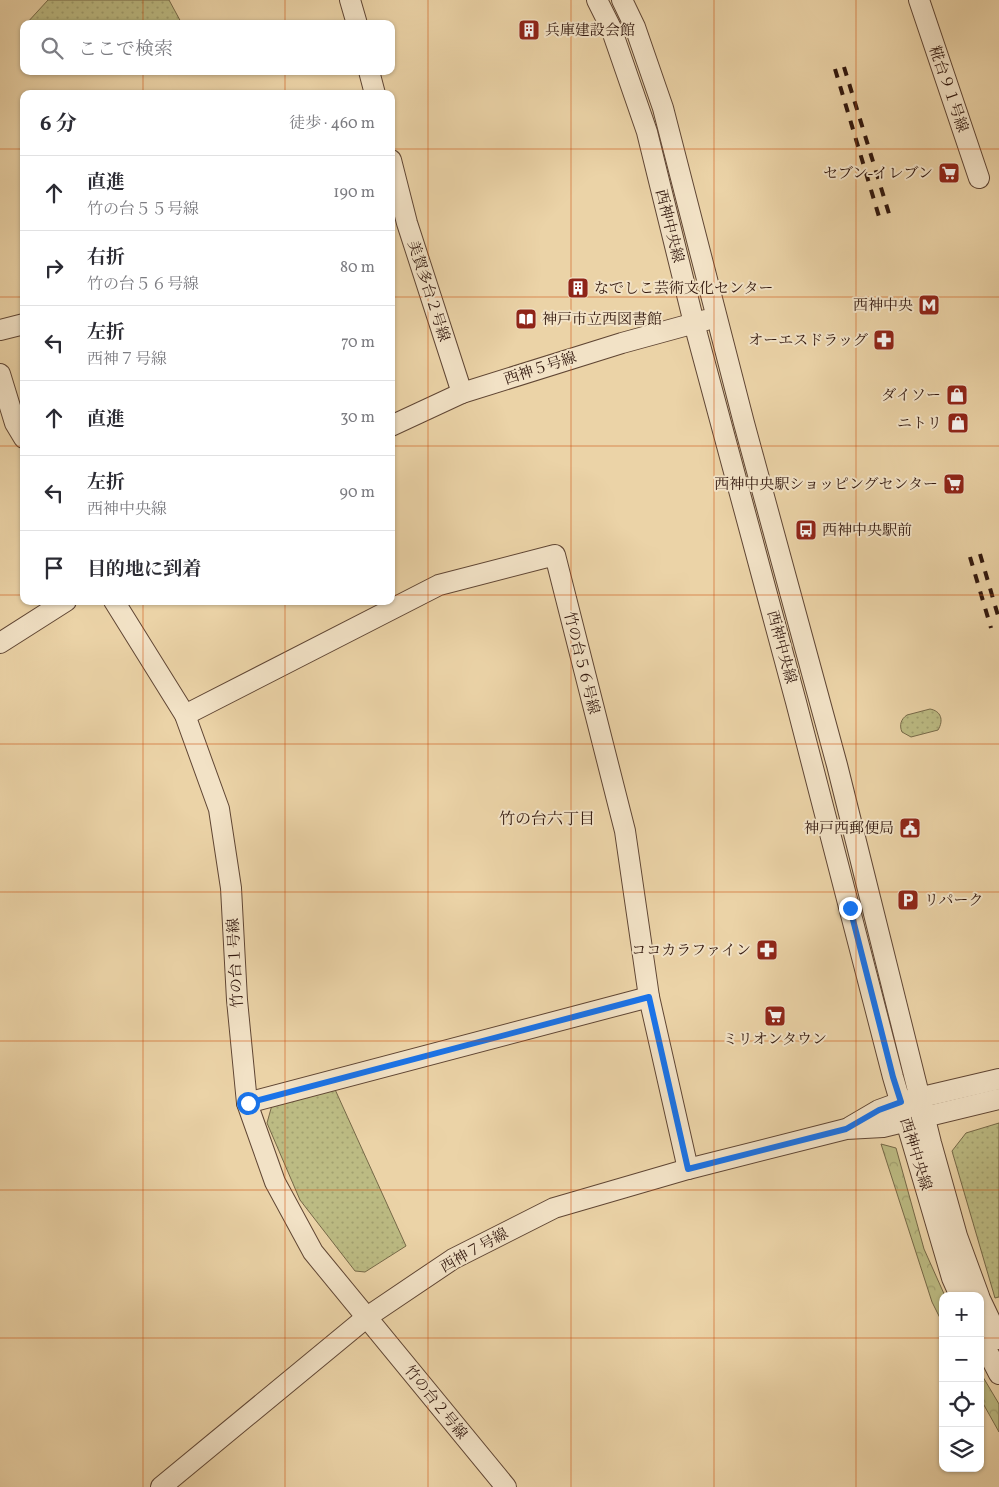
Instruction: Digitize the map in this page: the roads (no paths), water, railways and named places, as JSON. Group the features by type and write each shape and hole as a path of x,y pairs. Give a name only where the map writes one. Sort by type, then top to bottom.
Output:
{"street":[{"path":"350,0 356,20"},
{"name":"西神中央線","path":"597,0 611,28 647,132 694,324 794,692 893,1077 913,1110 978,1292"},
{"name":"西神中央線","path":"622,0 635,28 662,108 817,696 837,765 913,1110 952,1278 958,1292"},
{"name":"糀台９１号線","path":"918,0 980,178"},
{"path":"370,75 374,90"},
{"name":"美賀多台２号線","path":"395,192 399,225 462,393"},
{"name":"西神５号線","path":"395,424 462,393 622,342 717,318"},
{"path":"0,330 20,325"},
{"path":"0,374 15,423 20,431"},
{"name":"竹の台５６号線","path":"185,715 439,585 555,555 625,831 649,997 688,1169"},
{"path":"0,643 60,605"},
{"name":"竹の台１号線","path":"116,605 185,715 220,816 231,888 237,1000 248,1103 275,1182 313,1252 367,1318"},
{"path":"248,1103 649,997"},
{"path":"913,1110 999,1079"},
{"path":"913,1110 999,1099"},
{"name":"西神７号線","path":"160,1487 367,1318 453,1259 554,1208 688,1169 846,1129 879,1110 913,1110"},
{"path":"984,1307 999,1339"},
{"name":"竹の台２号線","path":"367,1318 506,1487"},
{"path":"984,1345 999,1374"}],"railway":[{"path":"844,67 890,217"},
{"path":"835,69 880,220"},
{"path":"980,554 999,619"},
{"path":"970,557 991,628"}],"place":[{"name":"兵庫建設会館","path":"529,30"},
{"name":"セブン-イレブン","path":"949,173"},
{"name":"なでしこ芸術文化センター","path":"578,288"},
{"name":"西神中央","path":"929,305"},
{"name":"神戸市立西図書館","path":"526,319"},
{"name":"オーエスドラッグ","path":"884,340"},
{"name":"ダイソー","path":"957,395"},
{"name":"ニトリ","path":"958,423"},
{"name":"西神中央駅ショッピングセンター","path":"954,484"},
{"name":"西神中央駅前","path":"806,530"},
{"name":"神戸西郵便局","path":"910,828"},
{"name":"リパーク","path":"908,900"},
{"name":"ココカラファイン","path":"767,950"},
{"name":"ミリオンタウン","path":"775,1016"}],"district":[{"name":"竹の台六丁目","path":"547,818"}]}
